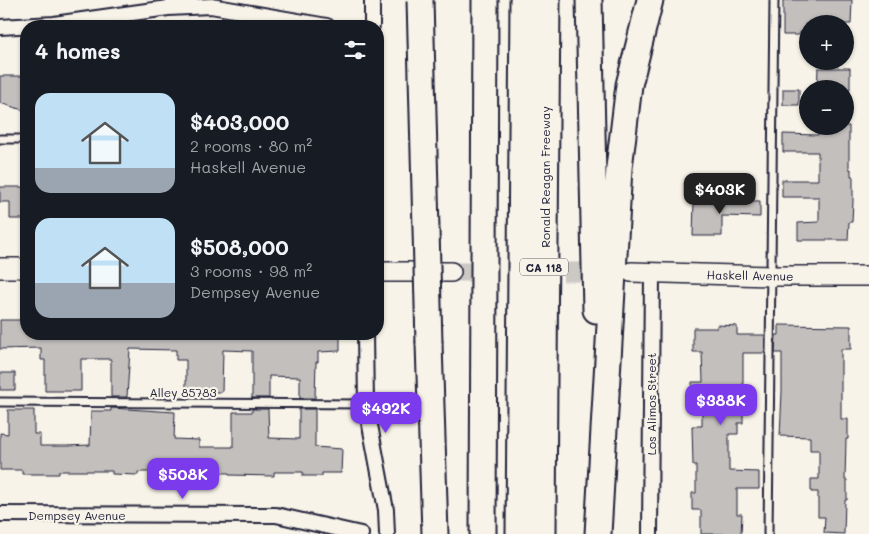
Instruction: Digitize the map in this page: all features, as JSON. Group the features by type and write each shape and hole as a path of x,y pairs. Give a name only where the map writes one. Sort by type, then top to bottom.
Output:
{"highway":[{"path":"420,0 435,534"},
{"path":"470,0 484,136"},
{"path":"483,534 485,0"},
{"name":"CA 118","path":"519,534 523,0"},
{"name":"Ronald Reagan Freeway","path":"544,534 544,204 547,0"},
{"path":"589,0 600,497"},
{"path":"598,534 619,168 629,85 650,0"}],"main road":[{"path":"0,268 20,268"},
{"path":"384,272 451,272"},
{"name":"Haskell Avenue","path":"630,272 771,276 869,276"}],"street":[{"path":"372,0 372,20"},
{"path":"82,20 168,8 211,6 292,20"},
{"path":"0,27 20,26"},
{"name":"Los Alimos Street","path":"650,534 652,274"},
{"path":"365,340 366,404 386,510 387,534"},
{"name":"Dempsey Avenue","path":"0,514 276,515 361,534"}],"lane":[{"path":"768,534 774,0"},
{"path":"0,139 20,139"},
{"name":"Alley 85783","path":"0,402 366,404"}],"building":[{"path":"783,0 852,0 851,15 799,15 799,35 783,35"},
{"path":"818,70 850,70 850,80 817,80"},
{"path":"0,76 20,76 20,109 0,103"},
{"path":"783,89 799,89 799,105 783,105"},
{"path":"783,134 849,135 849,169 851,169 851,176 853,176 853,201 852,222 849,222 848,240 798,240 798,223 819,222 819,197 782,197 782,180 818,180 818,152 783,152"},
{"path":"0,187 20,187 20,219 10,219 10,202 0,202"},
{"path":"694,200 760,201 760,217 722,216 722,236 693,236"},
{"path":"0,320 20,320 20,340 340,340 340,351 318,352 315,398 300,398 300,377 269,376 269,398 252,398 252,351 223,350 222,392 186,392 186,360 176,360 176,350 130,349 127,397 111,397 111,359 81,359 81,391 45,391 45,360 41,360 41,348 0,349"},
{"path":"717,325 737,326 737,335 765,335 765,353 743,353 743,423 738,423 738,434 729,434 729,471 759,472 759,489 737,489 737,514 742,514 741,534 701,534 701,510 692,510 692,493 696,493 696,465 693,465 692,426 702,426 702,397 692,397 692,382 703,382 702,352 693,352 693,328 717,328"},
{"path":"779,325 851,326 851,349 841,349 841,419 848,419 845,480 847,480 847,500 845,500 844,534 824,533 825,517 818,517 818,492 811,492 811,479 819,479 819,450 810,450 810,437 780,436 782,353 775,353 776,335 779,335"},
{"path":"0,373 15,373 15,390 0,390"},
{"path":"111,408 175,412 174,439 199,440 199,447 233,447 233,412 252,412 252,409 268,409 269,438 299,439 299,409 315,409 315,447 342,449 341,473 322,473 322,476 303,476 303,472 274,472 274,476 194,472 138,472 138,475 112,474 112,471 59,471 59,474 22,474 22,470 0,470 0,433 8,434 8,410 34,410 34,434 40,434 40,446 67,446 90,445 91,411 111,411"}],"tunnel":[{"path":"451,272 607,272"}]}
